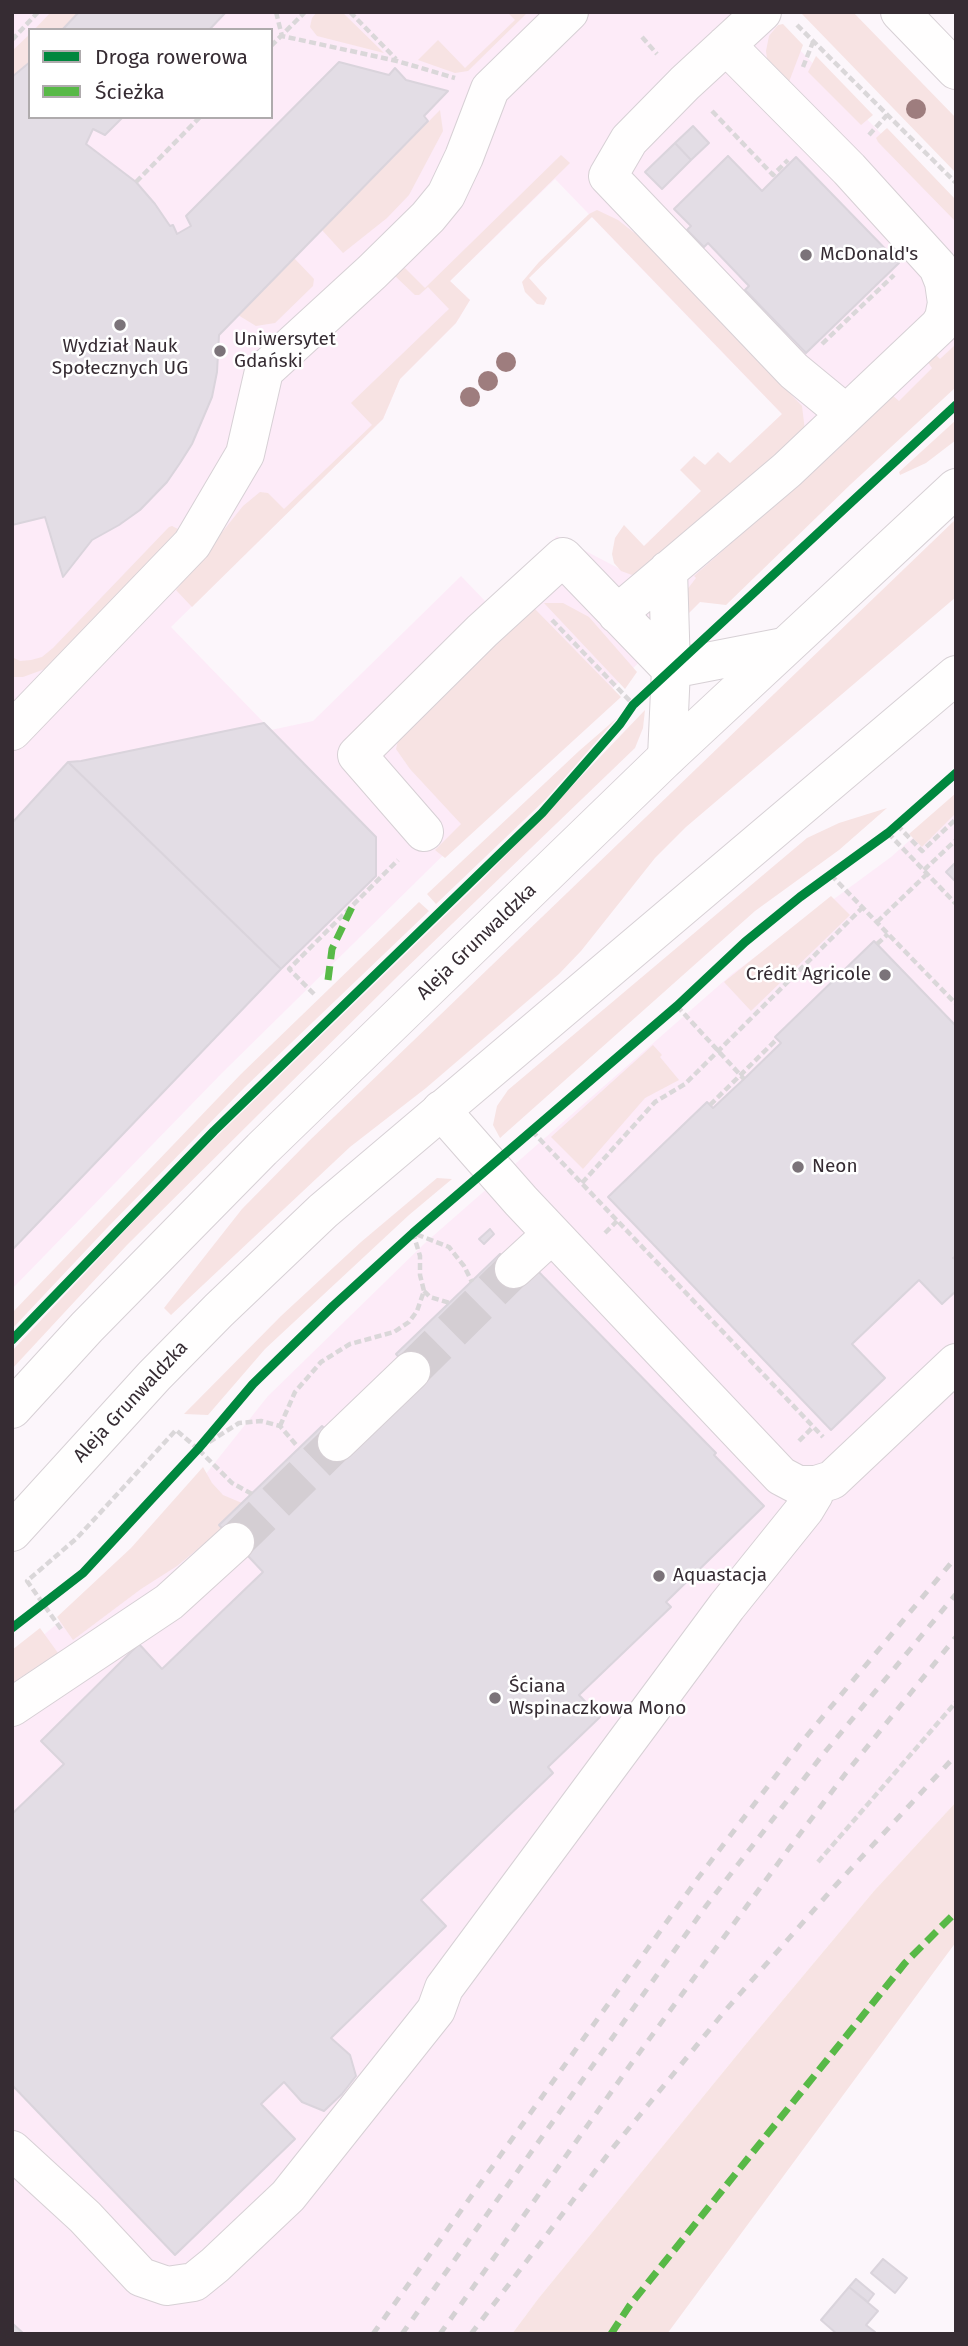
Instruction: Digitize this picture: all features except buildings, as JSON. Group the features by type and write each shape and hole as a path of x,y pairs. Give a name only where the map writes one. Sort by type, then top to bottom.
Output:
{"main road":[{"path":"900,12 956,70"},
{"path":"12,731 191,544 245,453 264,371 428,217 446,195 490,89 565,13"},
{"path":"778,17 726,45 629,139 608,176 794,371 845,413"},
{"path":"617,614 787,470 939,326 947,303 944,282 938,267 925,251 849,169 726,45"},
{"name":"Aleja Grunwaldzka","path":"12,1409 262,1149 667,757 956,488"},
{"path":"415,842 357,755 482,631 563,557 671,669"},
{"path":"667,757 671,669 668,570"},
{"path":"671,669 785,647"},
{"name":"Aleja Grunwaldzka","path":"12,1532 154,1376 323,1211 956,675"},
{"path":"441,1110 552,1234 782,1476 798,1485 816,1485 832,1480 956,1363"},
{"path":"514,1269 552,1234"},
{"path":"337,1442 411,1371"},
{"path":"12,2150 85,2217 141,2277 167,2286 194,2282 215,2265 288,2196 436,2010 444,1988 727,1606 805,1509 816,1485"},
{"path":"12,1707 169,1602 235,1542"}],"path":[{"path":"12,40 38,12"},
{"path":"276,12 282,36"},
{"path":"273,44 305,12"},
{"path":"350,12 397,61"},
{"path":"778,17 887,115 956,183"},
{"path":"282,36 397,61 436,73"},
{"path":"874,127 887,115"},
{"path":"136,182 198,119"},
{"path":"794,371 895,273"},
{"path":"525,591 633,705 626,714"},
{"path":"897,825 922,851 956,819"},
{"path":"888,833 956,904"},
{"path":"877,922 956,840"},
{"path":"314,994 289,969 415,842"},
{"path":"831,875 956,1004"},
{"path":"582,1183 655,1102 685,1083 862,908"},
{"path":"877,944 888,934"},
{"path":"677,1006 742,1077"},
{"path":"709,1105 742,1077 778,1039"},
{"path":"532,1131 829,1443"},
{"path":"604,1206 610,1200"},
{"path":"450,1303 430,1297 424,1291 420,1275 420,1256 413,1233 449,1247 464,1266 472,1282"},
{"path":"281,1426 295,1392 321,1362 350,1344 394,1332 402,1327 416,1311 424,1291"},
{"path":"198,1449 239,1423 261,1421 281,1426 299,1448"},
{"path":"54,1618 27,1581 77,1538 176,1430 232,1483 251,1494"},
{"path":"818,1863 956,1702"}],"shaded area":[{"path":"12,12 763,12 956,211 956,344 683,619 222,1073 12,1289","holes":["555,179 782,414 620,569 557,536 487,603 461,576 313,721 271,730 171,627 383,419 400,379 456,323 470,300 450,281"]},
{"path":"51,12 79,12 64,28 36,28"},
{"path":"317,12 342,12 384,53 317,36 310,27"},
{"path":"507,12 528,12 468,71 455,73 418,60 438,40 465,68 515,20"},
{"path":"800,12 853,12 956,118 956,173"},
{"path":"783,24 803,45 787,87 768,66 766,51 769,36 778,25"},
{"path":"28,36 28,64 12,77 12,51"},
{"path":"816,56 873,115 861,125 808,72"},
{"path":"440,110 443,131 409,195 387,218 343,253 322,230"},
{"path":"887,128 956,200 956,222 878,142 876,138"},
{"path":"561,155 570,163 450,281 470,300 456,323 400,379 383,419 192,607 176,590 243,506 260,492 268,493 284,509 372,425 351,403 449,309 428,287 415,295 394,275 405,268 425,288"},
{"path":"597,210 618,220 637,235 802,406 805,431 639,572 632,575 621,571 614,563 612,554 615,538 624,525 644,546 701,491 680,470 694,456 705,465 718,452 730,463 782,414 592,217 529,278 547,298 544,305 537,304 525,292 522,282 539,262 589,214"},
{"path":"294,258 314,279 313,286 275,323 256,326 238,315"},
{"path":"956,344 956,387 726,605 700,602 683,619 683,595 696,578 694,576 836,451 892,395 899,401 932,368 927,361 935,354 940,359"},
{"path":"956,420 956,440 926,463 900,475 899,472"},
{"path":"956,519 956,597 686,827 655,858 581,951 559,974 426,1088 350,1147 171,1315 164,1308 242,1209 309,1141"},
{"path":"172,526 178,529 178,533 45,669 23,677 12,677 12,657 20,661 31,660 42,657 53,648"},
{"path":"544,603 563,603 589,617 637,672 625,689"},
{"path":"533,607 621,697 445,858 435,850 461,824 410,769 396,749 400,732"},
{"path":"645,710 643,728 635,748 400,974 127,1245 12,1369 12,1351 181,1171 483,879"},
{"path":"617,718 546,799 436,904 427,894"},
{"path":"956,793 956,813 922,847 909,834"},
{"path":"956,799 956,1802 874,1891 746,2044 512,2334 12,2334 12,1661 92,1595 201,1480 268,1396 425,1243 732,974 891,857"},
{"path":"887,808 839,850 755,911 500,1138 493,1125 497,1106 508,1090 807,838 839,823"},
{"path":"831,896 850,915 751,1011 724,982"},
{"path":"419,902 429,911 245,1087 12,1329 12,1313 241,1074"},
{"path":"653,1045 679,1080 645,1098 583,1169 551,1137"},
{"path":"437,1178 452,1179 409,1215 265,1349 208,1415 184,1414 281,1316 361,1242"},
{"path":"203,1467 223,1495 242,1503 219,1525 222,1529 177,1566 141,1589 73,1640 57,1617 131,1548"},
{"path":"40,1628 58,1653 12,1683 12,1650"},
{"path":"956,1802 956,1942 667,2334 512,2334 746,2044 874,1891"}],"tunnel":[{"path":"411,1371 514,1269"},
{"path":"235,1542 337,1442"}],"railway":[{"path":"373,2334 698,1878 800,1744 956,1557"},
{"path":"402,2334 706,1906 820,1758 956,1594"},
{"path":"440,2334 631,2064 790,1847 956,1637"},
{"path":"471,2334 612,2149 724,2012 956,1755"}],"marked path":[{"path":"328,980 332,949 352,907"},
{"path":"611,2334 630,2305 905,1963 956,1912"}],"cycle path":[{"path":"12,1340 214,1131 542,813 620,724 633,705 956,405"},
{"path":"12,1628 83,1573 198,1449 253,1384 413,1233 677,1006 745,942 800,897 888,833 956,773"}],"place":[{"name":"McDonald's","path":"806,255"},
{"name":"Wydział Nauk Społecznych UG","path":"120,325"},
{"name":"Uniwersytet Gdański","path":"220,351"},
{"name":"Crédit Agricole","path":"885,975"},
{"name":"Neon","path":"798,1167"},
{"name":"Aquastacja","path":"659,1576"},
{"name":"Ściana Wspinaczkowa Mono","path":"495,1698"}]}
